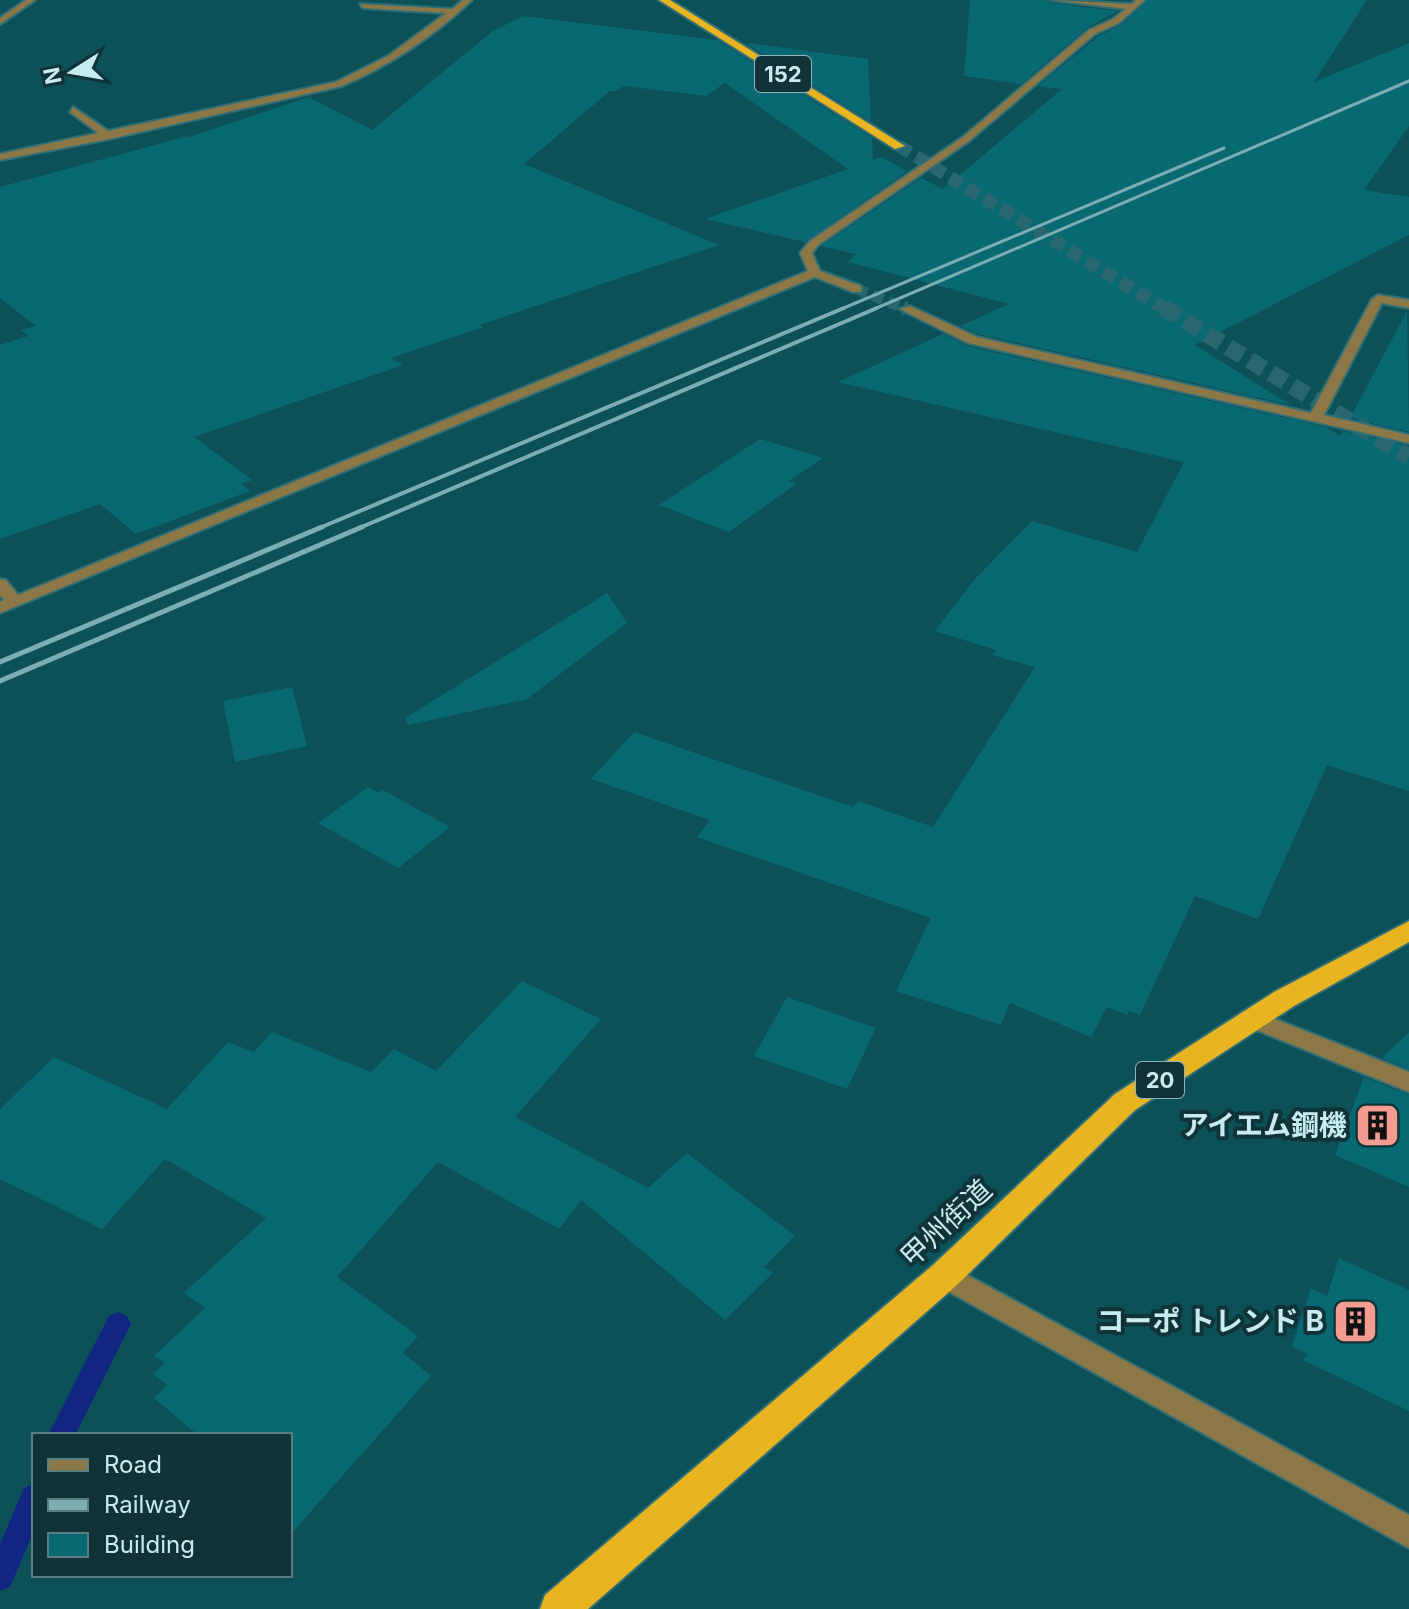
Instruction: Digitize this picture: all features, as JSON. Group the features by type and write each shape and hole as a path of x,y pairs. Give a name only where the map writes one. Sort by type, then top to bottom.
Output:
{"highway":[{"name":"152","path":"664,0 899,146"},
{"name":"甲州街道","path":"559,1609 945,1275 1125,1102 1252,1019 1409,930"}],"street":[{"path":"0,22 31,0"},
{"path":"0,157 305,93 368,74 468,0"},
{"path":"1055,0 1137,3"},
{"path":"815,273 806,253 814,243 966,139 1092,32 1116,21 1137,3"},
{"path":"363,6 454,11"},
{"path":"73,110 109,136"},
{"path":"0,584 7,605 815,273 857,289"},
{"path":"1316,417 1378,299 1409,304"},
{"path":"906,309 973,340 1409,439"},
{"path":"1252,1019 1409,1082"},
{"path":"945,1275 1409,1532"}],"building":[{"path":"970,0 1048,0 1051,3 1118,11 1087,28 1021,84 964,76"},
{"path":"1148,0 1367,0 1314,82 1409,43 1409,126 1364,190 1409,197 1409,235 1195,345 1291,405 978,334 960,326 1009,304 848,262 856,254 821,246 921,178 943,189 1062,89 1038,86 1097,37 1121,25"},
{"path":"523,16 717,40 872,138 873,160 881,157 907,171 805,242 705,219 848,169 725,83 706,96 624,86 610,91 524,164 719,245 479,325 484,327 391,358 403,365 194,437 252,480 241,484 250,491 136,534 100,504 0,539 0,345 28,336 21,330 36,326 0,298 0,187 188,136 186,138 309,97 372,130 493,31"},
{"path":"746,43 868,59 871,122"},
{"path":"1407,311 1409,432 1350,418"},
{"path":"943,334 967,346 1326,427 1340,436 1343,431 1409,446 1409,791 1327,765 1258,919 1195,896 1140,1015 1129,1011 1127,1015 1107,1007 1091,1037 1010,1003 1001,1025 896,991 931,918 697,837 710,820 591,779 634,732 853,807 858,801 933,827 1035,667 992,655 996,650 935,631 973,581 1032,521 1137,552 1184,462 838,382"},
{"path":"760,439 823,458 789,481 796,484 729,532 659,505"},
{"path":"607,593 627,623 527,699 408,725 405,718"},
{"path":"292,687 307,746 235,762 223,701"},
{"path":"368,787 379,793 383,790 450,827 398,868 318,823"},
{"path":"522,981 601,1019 515,1117 648,1188 687,1153 795,1236 764,1267 773,1273 725,1320 581,1200 559,1229 438,1162 337,1277 418,1336 403,1353 431,1376 292,1533 292,1433 196,1433 154,1398 167,1385 153,1374 165,1363 154,1356 205,1308 184,1293 266,1218 165,1159 102,1229 0,1179 0,1109 54,1057 167,1109 228,1042 254,1052 272,1032 371,1072 394,1049 436,1071"},
{"path":"787,997 876,1028 847,1089 754,1056"},
{"path":"1409,1032 1409,1069 1382,1058"},
{"name":"アイエム鋼機","path":"1364,1077 1409,1095 1409,1187 1335,1155"},
{"name":"コーポ トレンド B","path":"1339,1258 1409,1290 1409,1411 1303,1360 1307,1354 1292,1346 1311,1288 1327,1296"}],"waterway":[{"path":"62,1433 118,1324"},
{"path":"0,1577 32,1503"}],"tunnel":[{"path":"899,146 1167,310"},
{"path":"857,289 906,309 903,308"},
{"path":"1164,308 1409,457"}],"railway":[{"path":"872,310 1409,81"},
{"path":"839,310 1224,148"},
{"path":"317,529 844,308"},
{"path":"357,529 877,308"},
{"path":"0,662 322,527"},
{"path":"0,681 362,527"}],"place":[{"name":"アイエム鋼機","path":"1378,1125"},
{"name":"コーポ トレンド B","path":"1355,1321"}]}
